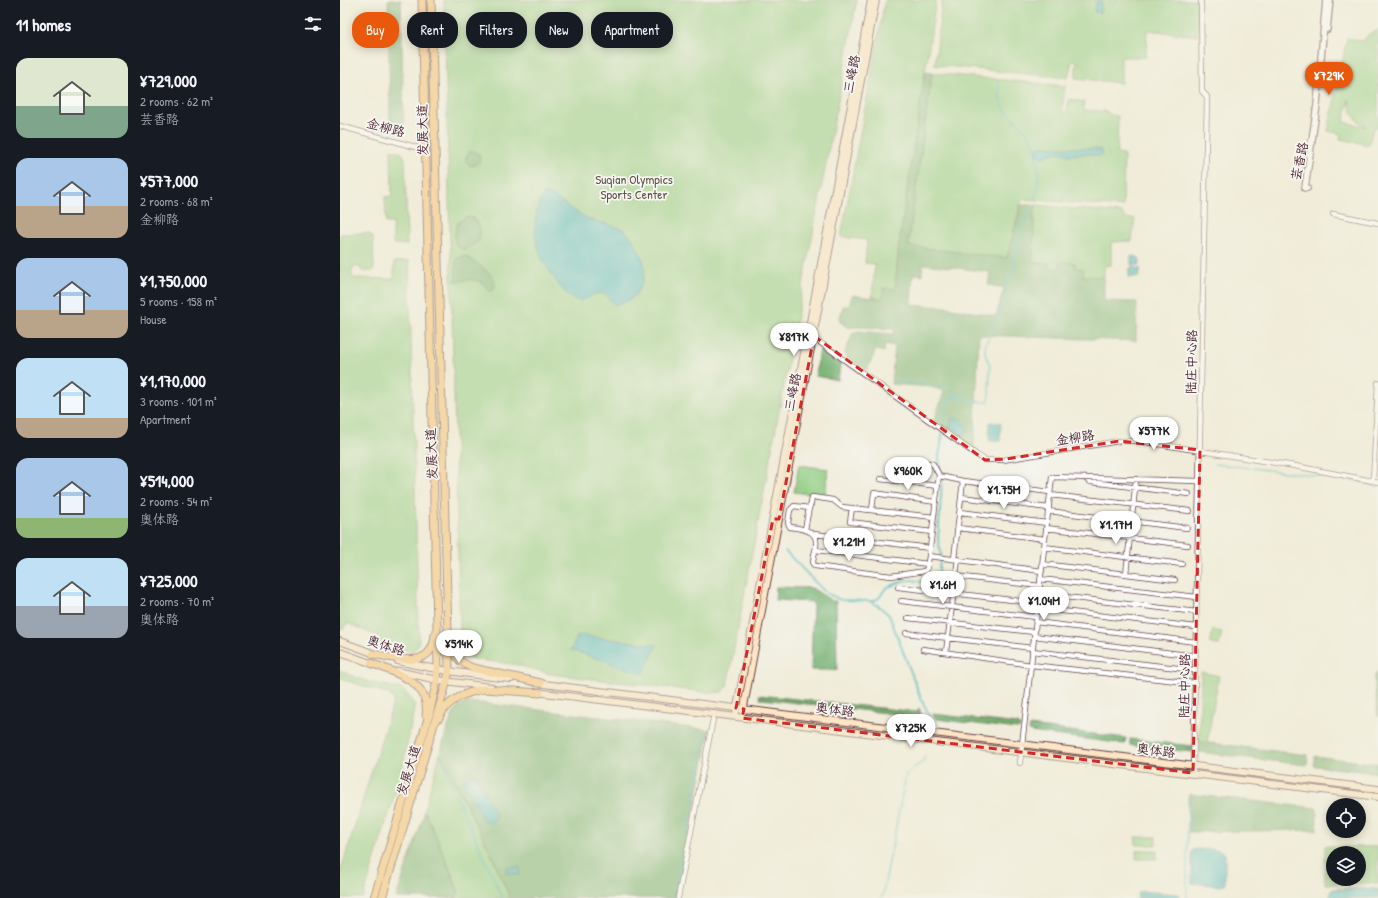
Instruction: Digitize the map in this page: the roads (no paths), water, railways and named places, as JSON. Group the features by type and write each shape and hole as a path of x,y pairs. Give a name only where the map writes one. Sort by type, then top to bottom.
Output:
{"main road":[{"name":"发展大道","path":"382,898 416,774 437,680 438,669 422,0"},
{"name":"发展大道","path":"374,898 447,681 449,671 431,0"},
{"name":"三峰路","path":"742,718 776,519 871,0"},
{"name":"三峰路","path":"735,717 814,336 876,0"},
{"path":"373,654 406,660 415,660 426,656 432,647 434,639 437,603"},
{"path":"447,604 453,649 456,657 464,664 473,668 541,683"},
{"name":"奥体路","path":"340,641 373,654 410,664 449,671 1378,789"},
{"name":"奥体路","path":"340,652 403,673 437,680 1378,797"},
{"path":"370,663 411,680 418,686 424,695 426,713 416,774"},
{"path":"416,774 441,714 446,707 462,695 485,689 540,693"}],"street":[{"name":"陆庄中心路","path":"1193,774 1207,97 1202,91 1201,0"},
{"name":"芸香路","path":"1326,0 1317,105 1305,188 1307,188 1318,123 1330,0"},
{"name":"金柳路","path":"340,126 426,150"},
{"path":"1333,214 1378,223"},
{"name":"金柳路","path":"814,336 818,341 977,455 988,460 1006,459 1119,441 1150,442 1375,481"},
{"path":"1375,481 1378,383"},
{"path":"814,534 816,538 816,550 813,564 815,566 891,576 925,571 928,564 939,476 935,467 930,463 903,461"},
{"path":"939,476 963,481 1190,511"},
{"path":"1020,763 1052,477 1199,481"},
{"path":"1084,478 1091,482 1189,494"},
{"path":"880,479 938,486"},
{"path":"1126,574 1136,479"},
{"path":"946,652 952,607 963,481"},
{"path":"872,510 874,493 936,502"},
{"path":"962,496 1187,528"},
{"path":"805,529 808,508 811,504 812,497 833,500 840,506 852,508 934,517"},
{"path":"808,508 794,506 790,510 788,519 790,527 805,529 814,534 930,548"},
{"path":"852,508 850,522 932,532"},
{"path":"960,512 1130,538 1188,545"},
{"path":"776,519 788,519"},
{"path":"958,528 1045,539"},
{"path":"1044,547 1182,564"},
{"path":"816,550 928,564"},
{"path":"929,556 1042,571"},
{"path":"1042,564 1175,580"},
{"path":"955,576 1040,586"},
{"path":"1040,579 1197,597"},
{"path":"898,587 1196,627"},
{"path":"1039,594 1197,612"},
{"path":"901,601 1196,642"},
{"path":"908,618 950,622 1196,656"},
{"path":"906,633 1195,670"},
{"path":"923,649 1031,665 1195,683"},
{"path":"678,898 714,714"}],"water":[{"path":"1097,0 1102,0 1100,13 1094,12"},
{"path":"1044,146 1097,149 1101,150 1103,155 1068,155 1058,152 1042,158 1038,155 1036,149"},
{"path":"544,193 550,194 587,218 622,229 629,235 639,251 645,268 642,284 637,293 625,302 614,304 606,295 602,293 595,294 584,300 573,299 567,294 548,269 538,248 535,227 536,216"},
{"path":"1131,256 1138,257 1140,260 1140,265 1131,265"},
{"path":"1132,267 1141,269 1139,277 1129,277 1129,269"},
{"path":"952,418 962,420 964,425 968,426 965,436 950,426"},
{"path":"990,422 1001,423 1000,441 989,440"},
{"path":"578,635 657,645 643,674 571,650"},
{"path":"475,774 495,814 492,822 484,821 463,779"},
{"path":"1195,849 1219,850 1225,854 1225,885 1220,886 1192,883 1192,851"},
{"path":"507,867 520,868 520,875 506,873"},
{"path":"1331,889 1378,889 1378,898 1330,898"},
{"path":"1142,891 1178,894 1180,898 1137,898 1138,893"}],"waterway":[{"path":"999,83 999,93 1003,107 1028,134 1035,149 1038,170 1037,188 1034,200"},
{"path":"941,475 939,457 947,403 950,398 959,397 983,402 988,402 989,400 990,365 986,357 986,343 996,323 1004,301 1008,276 1013,272 1013,261 1019,241 1019,232 1031,207"},
{"path":"895,382 944,386 953,390 959,397"},
{"path":"1215,464 1322,476 1363,482 1378,487"},
{"path":"871,602 879,598 886,588 903,581 912,580 934,584 938,577 941,553 938,540 942,482"},
{"path":"785,551 826,593 841,600 870,601 889,615 922,701 931,718"},
{"path":"693,805 706,735"},
{"path":"882,898 906,775 917,765 923,762 925,756"},
{"path":"442,764 502,898"},
{"path":"1187,898 1188,796"},
{"path":"674,898 692,812"}],"park label":[{"name":"Suqian Olympics Sports Center","path":"634,186"}]}
